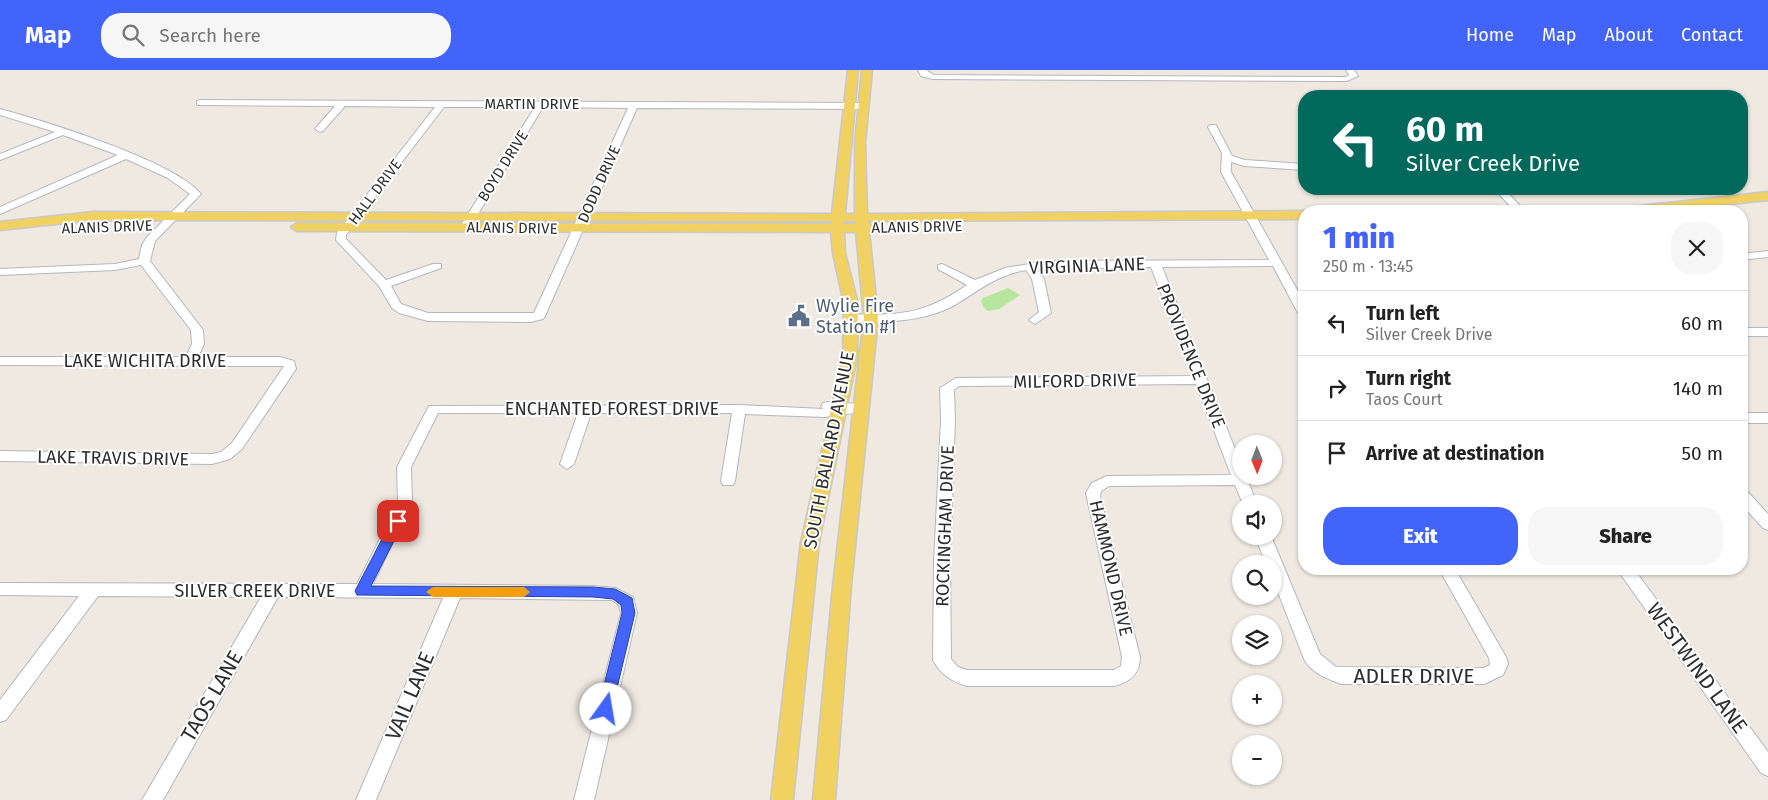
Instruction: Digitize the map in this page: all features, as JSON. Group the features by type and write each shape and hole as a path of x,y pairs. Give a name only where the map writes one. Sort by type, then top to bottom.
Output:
{"main road":[{"name":"SOUTH BALLARD AVENUE","path":"782,800 810,542 837,408 850,357 851,304 839,253 838,223 854,70"},
{"name":"SOUTH BALLARD AVENUE","path":"824,800 842,586 871,318 860,222 860,142 867,70"},
{"path":"1686,205 1768,196"},
{"name":"ALANIS DRIVE","path":"0,236 60,228 169,220 357,215 472,215 582,222"},
{"name":"ALANIS DRIVE","path":"0,226 93,216 347,227 465,227 582,222 860,222 952,227 1024,217 1298,215"}],"street":[{"path":"924,73 1351,74"},
{"name":"MARTIN DRIVE","path":"200,103 865,106"},
{"path":"320,129 343,103"},
{"name":"HALL DRIVE","path":"442,103 341,235 341,240 384,284 396,306 414,314 428,317 530,318 538,316"},
{"name":"BOYD DRIVE","path":"465,227 541,104"},
{"name":"DODD DRIVE","path":"538,316 634,105"},
{"path":"0,112 126,155 175,176 188,185 196,194 147,245 144,261 197,330 198,344 190,362"},
{"path":"1213,127 1228,158 1226,172 1248,216 1298,303"},
{"path":"0,157 62,132"},
{"path":"0,211 126,155"},
{"path":"1228,158 1244,163 1298,167"},
{"path":"1505,195 1514,205"},
{"path":"1748,256 1768,254"},
{"path":"0,272 115,267 144,261"},
{"name":"VIRGINIA LANE","path":"850,318 904,317 927,312 946,305 974,285 1008,271 1028,266 1047,264 1275,263"},
{"name":"PROVIDENCE DRIVE","path":"1155,264 1232,458"},
{"path":"384,284 437,266"},
{"path":"1028,266 1038,279 1045,313 1034,320"},
{"path":"942,267 974,285"},
{"path":"1748,332 1768,332"},
{"name":"LAKE WICHITA DRIVE","path":"0,361 280,361 290,364 289,373 233,451 225,456"},
{"name":"MILFORD DRIVE","path":"949,385 956,382 1201,380"},
{"name":"ROCKINGHAM DRIVE","path":"949,385 946,390 948,420 942,562 942,660 951,672 967,678 1114,678 1126,673"},
{"name":"ENCHANTED FOREST DRIVE","path":"362,591 405,503 404,467 434,409 739,409 790,410 803,413 826,412 837,408 862,408"},
{"path":"567,464 586,409"},
{"path":"728,481 739,409"},
{"path":"1748,418 1768,418"},
{"name":"LAKE TRAVIS DRIVE","path":"0,456 212,459 225,456"},
{"name":"HAMMOND DRIVE","path":"1126,673 1130,669 1131,658 1093,496 1096,486 1107,481 1232,480"},
{"path":"1748,502 1768,524"},
{"name":"ADLER DRIVE","path":"1267,545 1313,659 1330,672 1341,676 1484,676 1496,670 1499,664 1497,657 1450,575"},
{"name":"WESTWIND LANE","path":"1629,575 1768,767"},
{"name":"SILVER CREEK DRIVE","path":"0,589 272,592 593,592 615,594 627,602 629,613 584,800"},
{"path":"0,714 93,590"},
{"name":"TAOS LANE","path":"152,800 272,592"},
{"name":"VAIL LANE","path":"366,800 454,592"}],"green space":[{"path":"1008,288 1020,295 999,309 988,311 984,308 981,301 983,298"}],"slow traffic":[{"path":"433,592 524,592"}],"place":[{"name":"Wylie Fire Station #1","path":"799,316"}],"route":[{"path":"398,521 362,591 593,592 615,594 627,602 629,613 606,709"}]}
